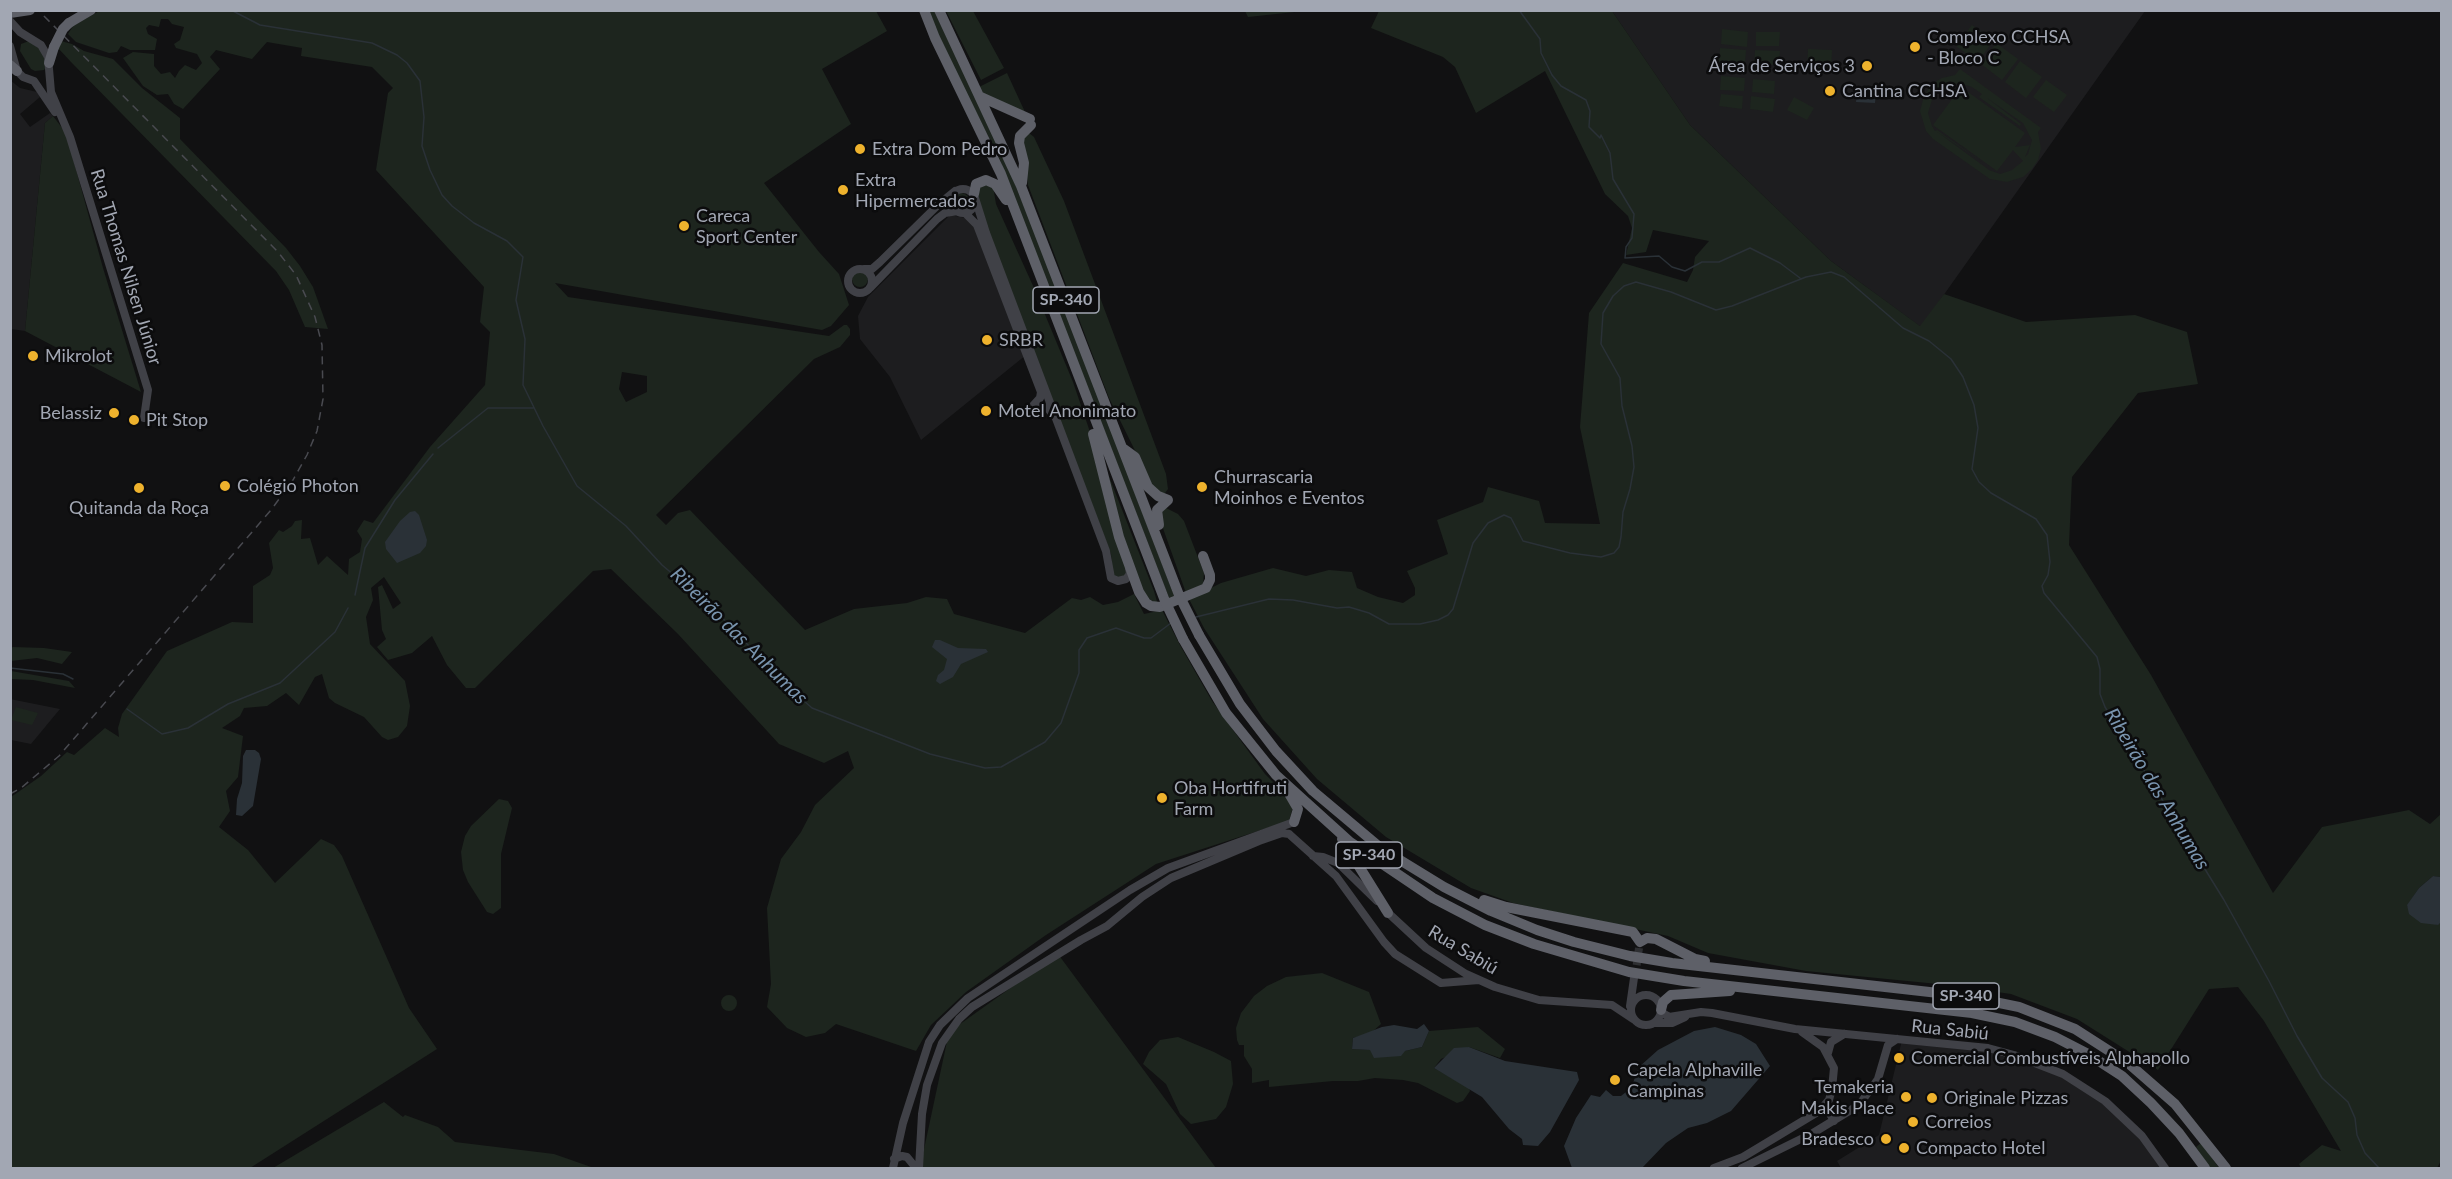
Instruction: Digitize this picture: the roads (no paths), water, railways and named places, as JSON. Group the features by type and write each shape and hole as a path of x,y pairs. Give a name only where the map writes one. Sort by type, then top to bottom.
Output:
{"highway":[{"path":"10,13 30,10"},
{"path":"49,67 54,47 63,29 91,10"},
{"path":"917,10 949,68"},
{"name":"SP-340","path":"924,10 949,68 1001,174 1165,601 1183,639 1226,713 1276,775 1331,825 1350,842 1433,898 1485,925 1534,945 1629,972 1684,981 1972,1013 2015,1022 2055,1037 2088,1054 2122,1076 2179,1133 2205,1168"},
{"name":"SP-340","path":"939,10 1021,186 1179,595 1199,635 1240,704 1276,751 1305,783 1358,830 1407,866 1491,911 1574,942 1630,956 1672,963 1996,1001 2019,1007 2075,1029 2128,1063 2175,1104 2226,1168"},
{"path":"981,97 1031,122 1020,136 1019,143 1024,163 1021,186"},
{"path":"974,196 975,185 980,181 991,181 1000,190 1046,294"},
{"path":"1073,365 1101,460 1122,547 1143,598 1151,606 1156,607 1206,588 1210,575 1203,556"},
{"path":"1124,448 1135,457 1148,488 1154,494 1168,500 1157,510 1159,527 1156,533"},
{"path":"1276,775 1298,809 1294,822"},
{"path":"1331,825 1360,866 1388,913"},
{"path":"1407,866 1491,904 1633,932 1639,945 1651,938 1695,959 1761,972"},
{"path":"1661,1011 1663,1002 1667,998 1682,993 1732,991 1814,994"}],"main road":[{"name":"Rua Thomas Nilsen Júnior","path":"10,21 26,36 41,45 49,67 51,92 66,128 148,390 144,418"},
{"name":"Rua Thomas Nilsen Júnior","path":"11,47 14,68 23,77 34,81 66,128"},
{"path":"34,81 45,77 49,67"},
{"path":"974,196 974,206 961,212 945,213 937,219 866,291 858,292 849,283 853,271 872,268 880,262 955,191 963,188 974,196 1106,551 1111,578 1119,581 1126,579 1130,574 1122,547"},
{"path":"955,191 951,202 977,225 1041,392 1040,398 1030,409 1038,405 1047,407 1061,431"},
{"path":"864,269 868,271 872,279 870,288"},
{"path":"1289,834 1294,822"},
{"path":"892,1168 915,1082 929,1042 952,1012 968,998 1120,897 1179,862 1294,822"},
{"path":"1158,886 1221,856 1278,834 1289,834 1336,876 1395,954 1441,983 1480,980"},
{"name":"Rua Sabiú","path":"1313,856 1323,856 1338,863 1426,948 1452,966 1510,993 1539,1000 1612,1005 1633,1019"},
{"path":"918,1168 922,1114 927,1085 936,1057 954,1025 972,1007 1107,926 1178,870 1179,862"},
{"path":"1634,979 1640,991 1647,995 1655,998 1661,1011 1654,1023 1643,1026 1633,1019 1630,1008 1634,979"},
{"path":"1630,1008 1638,997 1647,995"},
{"name":"Rua Sabiú","path":"1661,1011 1669,1017 1712,1012 1795,1029 1989,1048 2039,1063 2085,1087 2123,1115 2142,1136 2165,1168"},
{"name":"Rua Sabiú","path":"1654,1023 1672,1023 1691,1013"},
{"path":"1714,1168 1743,1156 1821,1109 1829,1100 1834,1068 1828,1053 1816,1040 1795,1029"},
{"path":"1828,1053 1831,1042 1845,1034"},
{"path":"1869,1037 1878,1041 1882,1047 1883,1061"},
{"path":"1742,1168 1834,1121 1865,1099 1878,1079 1888,1045 1897,1040"},
{"path":"1821,1109 1834,1121"},
{"path":"894,1159 907,1157 918,1168"}],"waterway":[{"name":"Ribeirão das Anhumas","path":"231,10 260,25 372,43 397,55 407,63 420,81 424,117 422,146 442,195 474,223 507,241 523,257 516,300 525,339 523,385 577,486 626,526 662,565 713,608 785,684 812,708 930,754 985,768 1001,767 1045,742 1061,723 1079,673 1079,650 1087,638 1116,628 1144,638 1151,638 1171,623"},
{"path":"1519,10 1540,39 1541,53 1552,75 1561,86 1586,100 1590,111 1589,127 1600,138 1601,135 1610,153 1613,179 1634,214 1632,238 1626,247 1625,258 1659,256 1672,267 1685,271 1702,262 1719,262 1750,248 1780,263 1800,278"},
{"name":"Ribeirão das Anhumas","path":"1196,617 1269,599 1293,600 1337,608 1349,607 1369,613 1389,624 1420,624 1438,620 1448,615 1453,609 1473,543 1488,523 1504,515 1511,518 1523,541 1570,553 1601,557 1614,553 1619,547 1623,512 1634,467 1632,446 1622,406 1620,378 1601,344 1603,313 1613,296 1624,286 1636,282 1671,292 1716,310 1806,277 1831,272 1844,277 1903,328 1929,341 1951,359 1963,377 1974,405 1978,428 1972,469 1979,482 1991,493 2036,519 2047,535 2050,562 2048,575 2042,586 2044,593 2097,657 2100,669 2100,694 2105,707 2224,900 2322,1078 2348,1102 2355,1118 2357,1135 2365,1153 2379,1168"},
{"path":"438,448 488,408 533,408"},
{"path":"355,595 365,548 395,500 433,454"},
{"path":"127,709 162,734 188,728 228,704 280,683 335,632 348,608"},
{"path":"10,668 63,674 73,679"}],"tunnel":[{"path":"1635,977 1639,948"}],"railway":[{"path":"10,794 21,788 59,756 271,510 293,480 307,455 317,431 323,399 322,345 315,317 296,275 278,252 38,10"}],"place":[{"name":"Complexo CCHSA - Bloco C","path":"1915,47"},
{"name":"Área de Serviços 3","path":"1867,66"},
{"name":"Cantina CCHSA","path":"1830,91"},
{"name":"Extra Dom Pedro","path":"860,149"},
{"name":"Extra Hipermercados","path":"843,190"},
{"name":"Careca Sport Center","path":"684,226"},
{"name":"SRBR","path":"987,340"},
{"name":"Mikrolot","path":"33,356"},
{"name":"Motel Anonimato","path":"986,411"},
{"name":"Belassiz","path":"114,413"},
{"name":"Pit Stop","path":"134,420"},
{"name":"Colégio Photon","path":"225,486"},
{"name":"Churrascaria Moinhos e Eventos","path":"1202,487"},
{"name":"Quitanda da Roça","path":"139,488"},
{"name":"Oba Hortifruti Farm","path":"1162,798"},
{"name":"Comercial Combustíveis Alphapollo","path":"1899,1058"},
{"name":"Capela Alphaville Campinas","path":"1615,1080"},
{"name":"Temakeria Makis Place","path":"1906,1097"},
{"name":"Originale Pizzas","path":"1932,1098"},
{"name":"Correios","path":"1913,1122"},
{"name":"Bradesco","path":"1886,1139"},
{"name":"Compacto Hotel","path":"1904,1148"}]}
